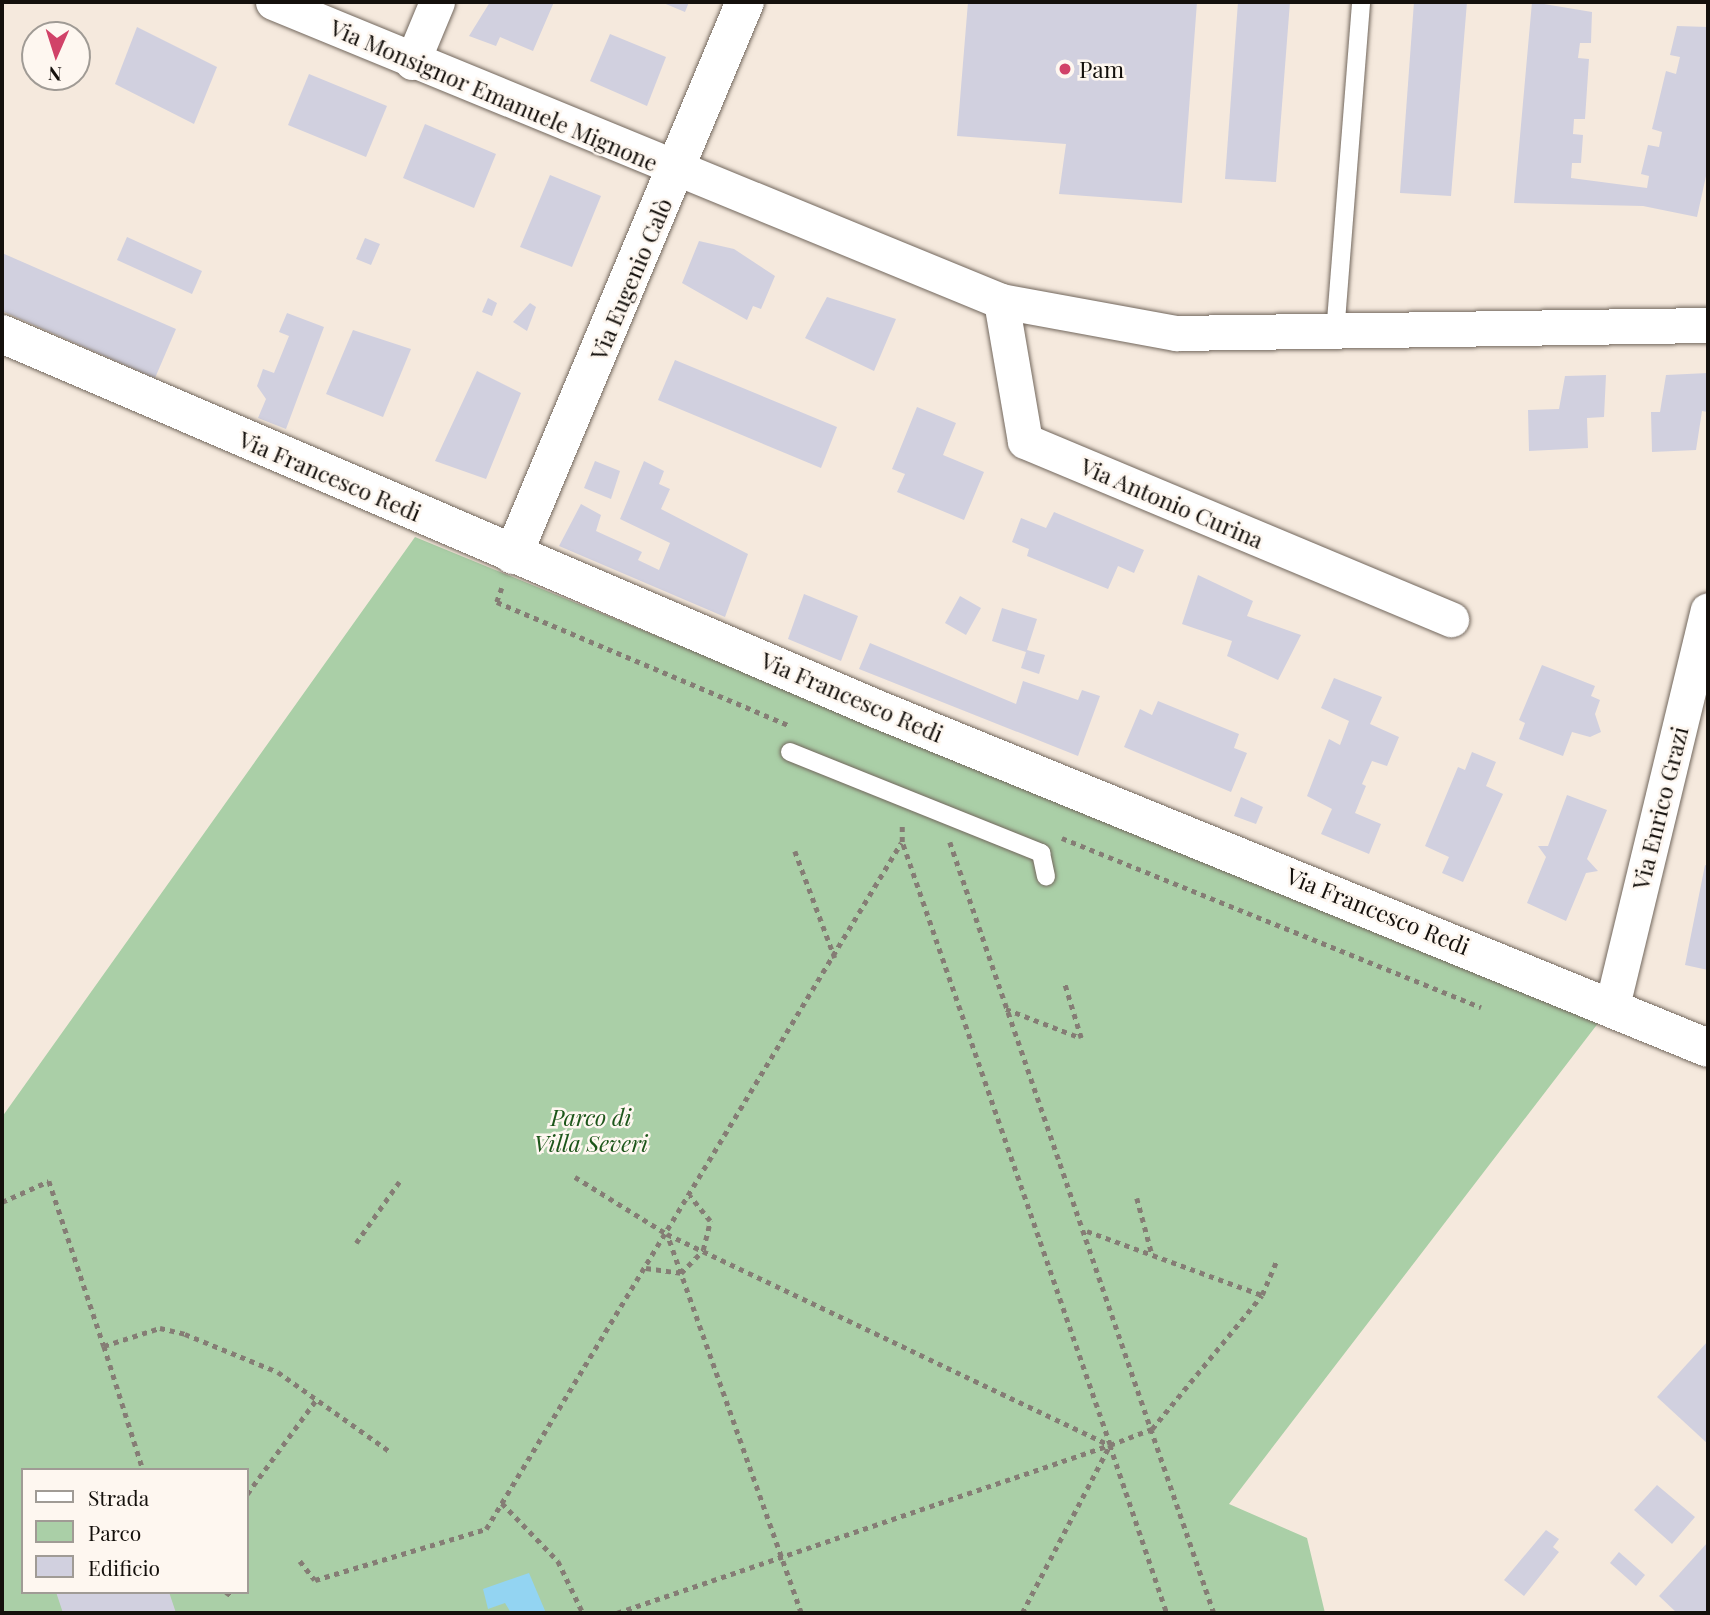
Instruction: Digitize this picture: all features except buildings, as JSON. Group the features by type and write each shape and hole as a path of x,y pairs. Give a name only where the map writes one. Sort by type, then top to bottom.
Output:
{"street":[{"name":"Via Monsignor Emanuele Mignone","path":"272,2 677,171"},
{"path":"412,62 437,2"},
{"name":"Via Eugenio Calò","path":"513,555 677,171 745,2"},
{"path":"677,171 1001,301 1175,333 1335,334 1708,325"},
{"name":"Via Antonio Curina","path":"1001,301 1025,441 1451,619"},
{"name":"Via Francesco Redi","path":"2,334 513,555 1612,1006 1708,1048"},
{"name":"Via Enrico Grazi","path":"1612,1006 1708,610"}],"lane":[{"path":"1335,334 1361,2"},
{"path":"790,752 940,810 1041,853 1046,876"}],"path":[{"path":"513,555 497,602 797,729"},
{"path":"902,797 902,842 1167,1613"},
{"path":"940,810 1005,1008 1086,1230 1214,1613"},
{"path":"1051,833 1481,1007"},
{"path":"300,1561 315,1580 486,1529 835,960 902,842"},
{"path":"795,851 835,960"},
{"path":"1005,1008 1081,1038 1063,982"},
{"path":"575,1177 667,1234 1110,1445"},
{"path":"2,1202 49,1181 142,1468"},
{"path":"356,1243 399,1182"},
{"path":"681,1273 703,1250 710,1221 690,1196"},
{"path":"1137,1198 1152,1254"},
{"path":"1086,1230 1262,1295"},
{"path":"667,1234 801,1613"},
{"path":"617,1613 1152,1429 1262,1295 1277,1259"},
{"path":"646,1268 681,1273"},
{"path":"104,1346 160,1328 185,1334 278,1372 389,1451"},
{"path":"248,1493 316,1400"},
{"path":"1022,1613 1110,1445"},
{"path":"502,1503 558,1561 583,1613"},
{"path":"228,1594 232,1597"}],"green space":[{"name":"Parco di Villa Severi","path":"415,537 1599,1022 1229,1504 1307,1538 1325,1613 2,1613 2,1117"}],"water":[{"path":"529,1573 546,1613 511,1613 505,1603 488,1609 483,1589"}],"place":[{"name":"Pam","path":"1065,69"}]}
